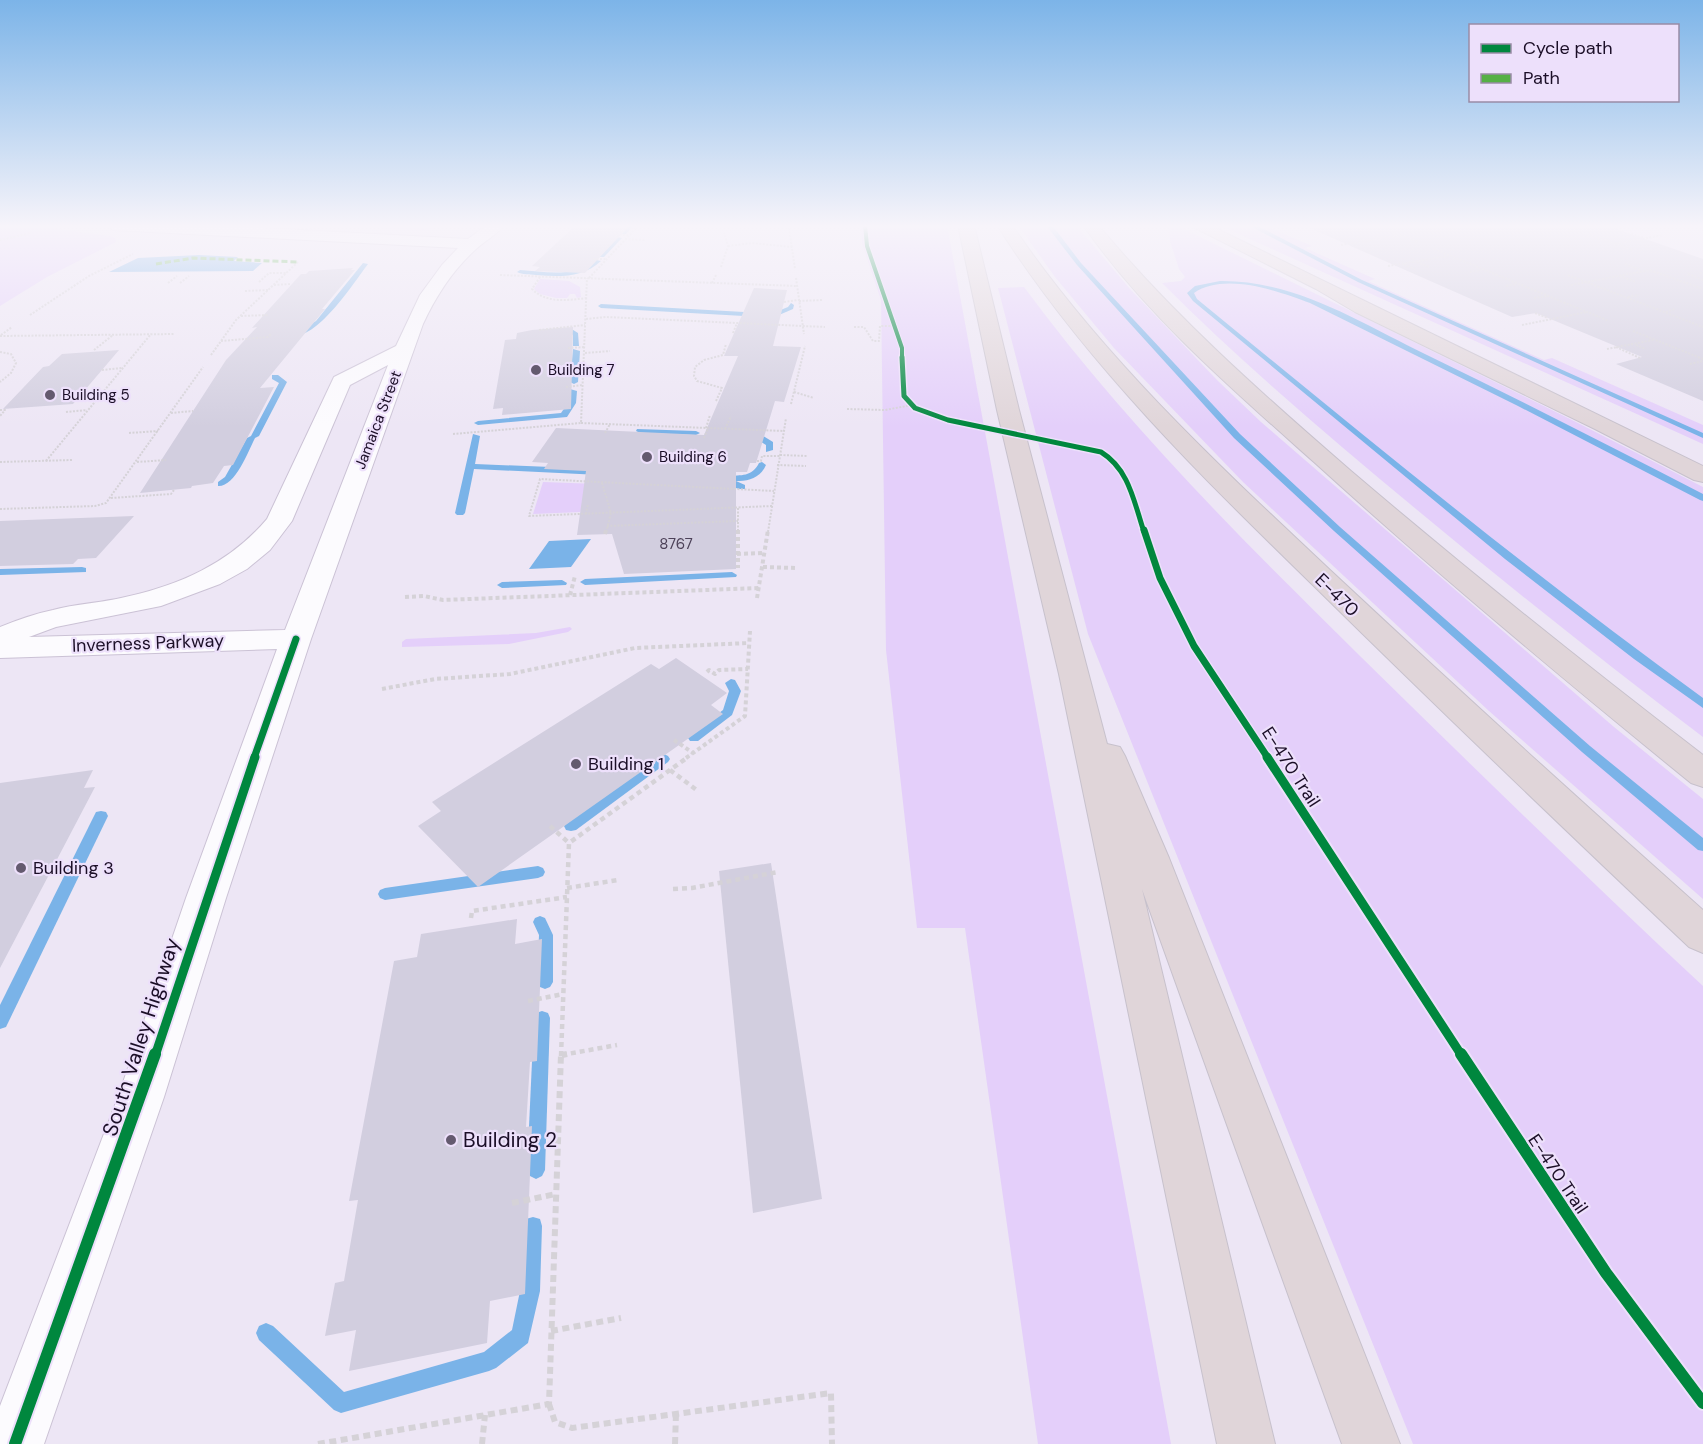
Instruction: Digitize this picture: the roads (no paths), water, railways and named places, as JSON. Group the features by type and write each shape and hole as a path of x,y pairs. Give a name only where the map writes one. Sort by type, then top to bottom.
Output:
{"highway":[{"path":"981,292 1008,410 1075,674 1246,1444"},
{"name":"E-470","path":"1051,292 1096,348 1215,476 1440,693 1703,935"},
{"path":"1149,292 1296,435 1524,631 1703,774"},
{"path":"1335,292 1361,308 1603,424 1703,475"},
{"path":"1343,292 1378,305 1703,455"},
{"path":"1075,674 1150,858 1371,1444"}],"main road":[{"name":"Jamaica Street","path":"296,639 405,349 429,292"},
{"path":"0,637 60,618 107,611 156,598 197,583 239,561 258,546 279,521 341,381 405,349"},
{"name":"Inverness Parkway","path":"0,648 296,639"},
{"name":"South Valley Highway","path":"15,1444 133,1118 296,639"}],"water":[{"path":"591,539 571,567 529,569 549,541"}],"waterway":[{"path":"295,335 318,322 342,292"},
{"path":"1105,292 1237,436 1337,529 1586,749 1703,846"},
{"path":"1191,292 1195,300 1509,557 1703,704"},
{"path":"1285,292 1346,317 1703,498"},
{"path":"1385,292 1703,436"},
{"path":"601,306 744,314 779,313 791,308 791,305"},
{"path":"568,329 576,334 576,344"},
{"path":"574,382 576,351"},
{"path":"255,436 283,382 275,377"},
{"path":"478,423 564,415 572,403 573,391"},
{"path":"640,431 696,433"},
{"path":"748,435 757,436 770,444 769,450"},
{"path":"460,513 476,436"},
{"path":"221,484 229,479 251,438"},
{"path":"731,478 744,479 759,472 762,465"},
{"path":"470,466 600,472"},
{"path":"722,482 742,487"},
{"path":"0,572 82,570"},
{"path":"585,582 732,575"},
{"path":"502,585 562,583"},
{"path":"694,738 728,712 735,691 731,683"},
{"path":"571,826 664,759"},
{"path":"0,1022 101,816"},
{"path":"385,894 538,872"},
{"path":"540,922 546,935 545,982"},
{"path":"536,1170 542,1018"},
{"path":"266,1333 341,1403 489,1361 521,1336 530,1291 533,1226"}],"place":[{"name":"Building 7","path":"536,370"},
{"name":"Building 5","path":"50,395"},
{"name":"Building 6","path":"647,457"},
{"name":"Building 1","path":"576,764"},
{"name":"Building 3","path":"21,868"},
{"name":"Building 2","path":"451,1140"}]}
